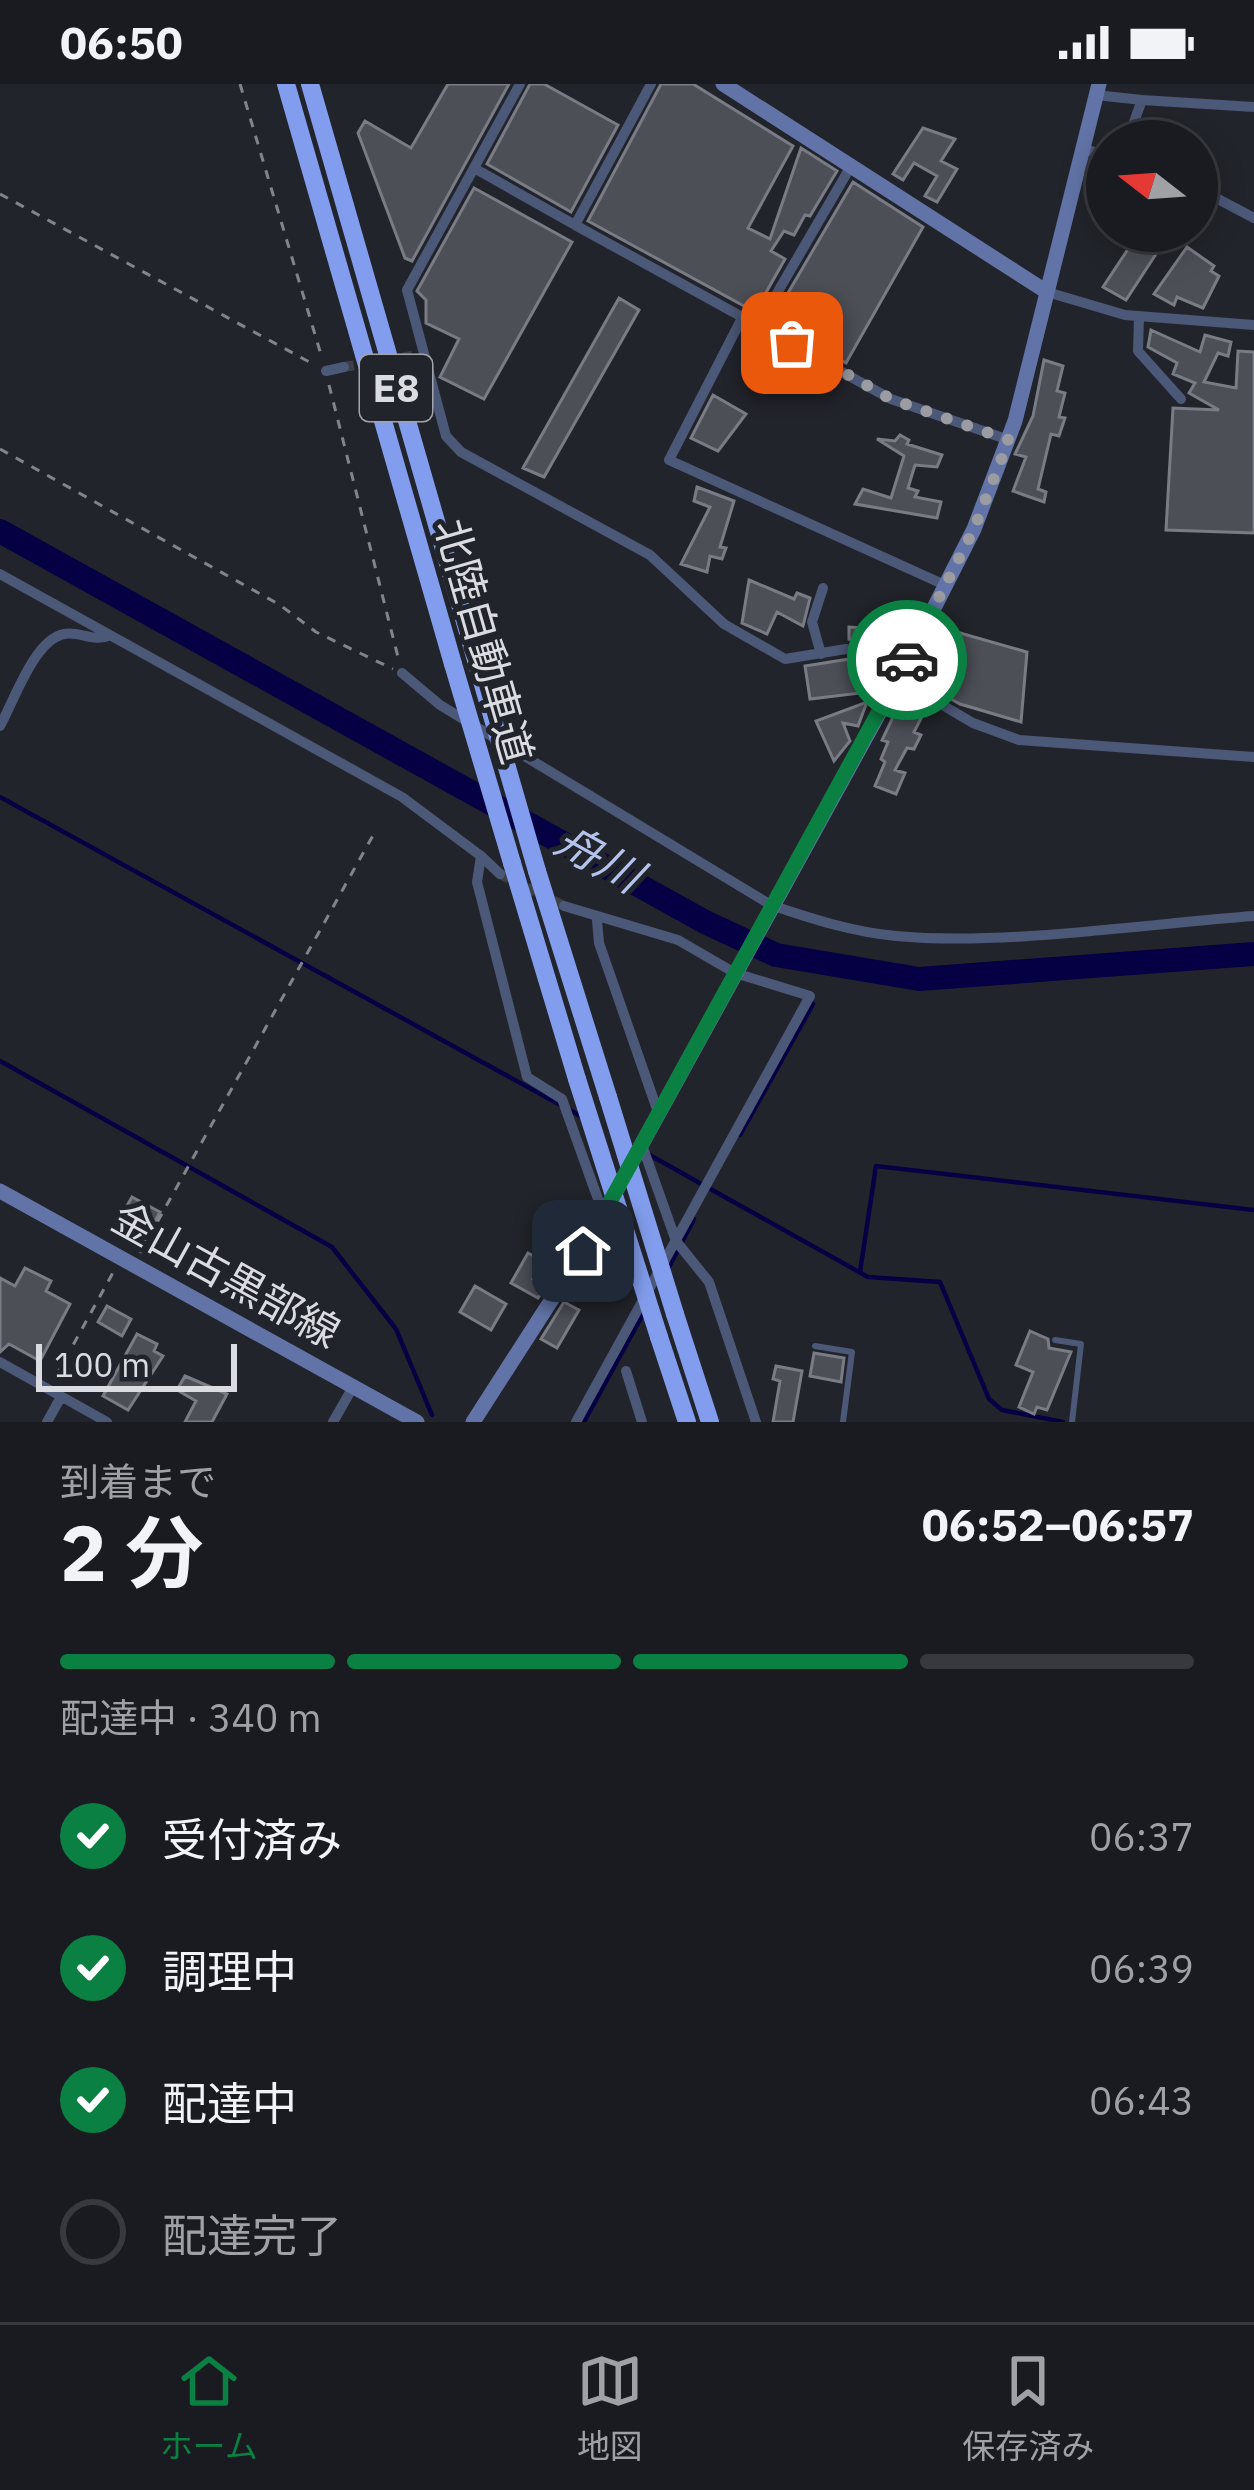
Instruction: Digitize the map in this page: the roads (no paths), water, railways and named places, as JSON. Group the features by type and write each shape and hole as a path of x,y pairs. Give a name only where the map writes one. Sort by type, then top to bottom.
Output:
{"highway":[{"name":"北陸自動車道","path":"286,86 453,664 506,868 687,1422"},
{"name":"北陸自動車道","path":"311,89 537,871 710,1422"}],"main road":[{"path":"723,84 1047,292"},
{"path":"472,1422 603,1213 947,586 1009,440 1098,90"},
{"name":"金山古黒部線","path":"0,1191 417,1422"}],"street":[{"path":"520,84 406,290 417,355 446,436 461,452 650,555 724,623 785,659 846,649 910,655"},
{"path":"575,225 651,84"},
{"path":"1098,90 1142,100 1254,107"},
{"path":"1135,120 1142,100"},
{"path":"759,324 851,166"},
{"path":"474,168 891,399 1009,440"},
{"path":"1218,199 1254,218"},
{"path":"1047,292 1139,316 1254,325"},
{"path":"743,316 669,460 947,586"},
{"path":"1139,316 1138,351 1181,399"},
{"path":"326,371 344,368"},
{"path":"0,574 402,797 481,856 506,868"},
{"path":"821,654 812,622 823,587"},
{"path":"0,727 47,641 67,633 102,639 110,635"},
{"path":"402,673 440,705 771,905 827,924 897,936 1254,916"},
{"path":"898,679 973,724 1019,740 1254,757"},
{"path":"481,856 477,882 527,1077 562,1099 603,1213"},
{"path":"564,906 597,920 678,940 736,970 811,997 576,1422"},
{"path":"597,920 599,943 658,1112"},
{"path":"641,1142 676,1241 709,1282 756,1422"},
{"path":"0,1362 106,1422"},
{"path":"626,1371 642,1422"},
{"path":"333,1422 353,1387"},
{"path":"47,1422 61,1397"}],"lane":[{"path":"1054,1340 1082,1344 1072,1422"},
{"path":"815,1346 852,1352 843,1422"}],"waterway":[{"name":"舟川","path":"0,531 705,922 776,955 919,979 1254,954"},
{"path":"0,797 584,1118"},
{"path":"740,1135 813,1004"},
{"path":"0,1061 332,1247 396,1329 432,1415"},
{"path":"646,1153 868,1277 940,1282 989,1399 1002,1410 1063,1422"},
{"path":"860,1272 876,1166 1254,1210"},
{"path":"669,1267 694,1219"},
{"path":"584,1422 643,1314"}],"tunnel":[{"path":"344,367 412,356"},
{"path":"500,874 564,906"}]}
